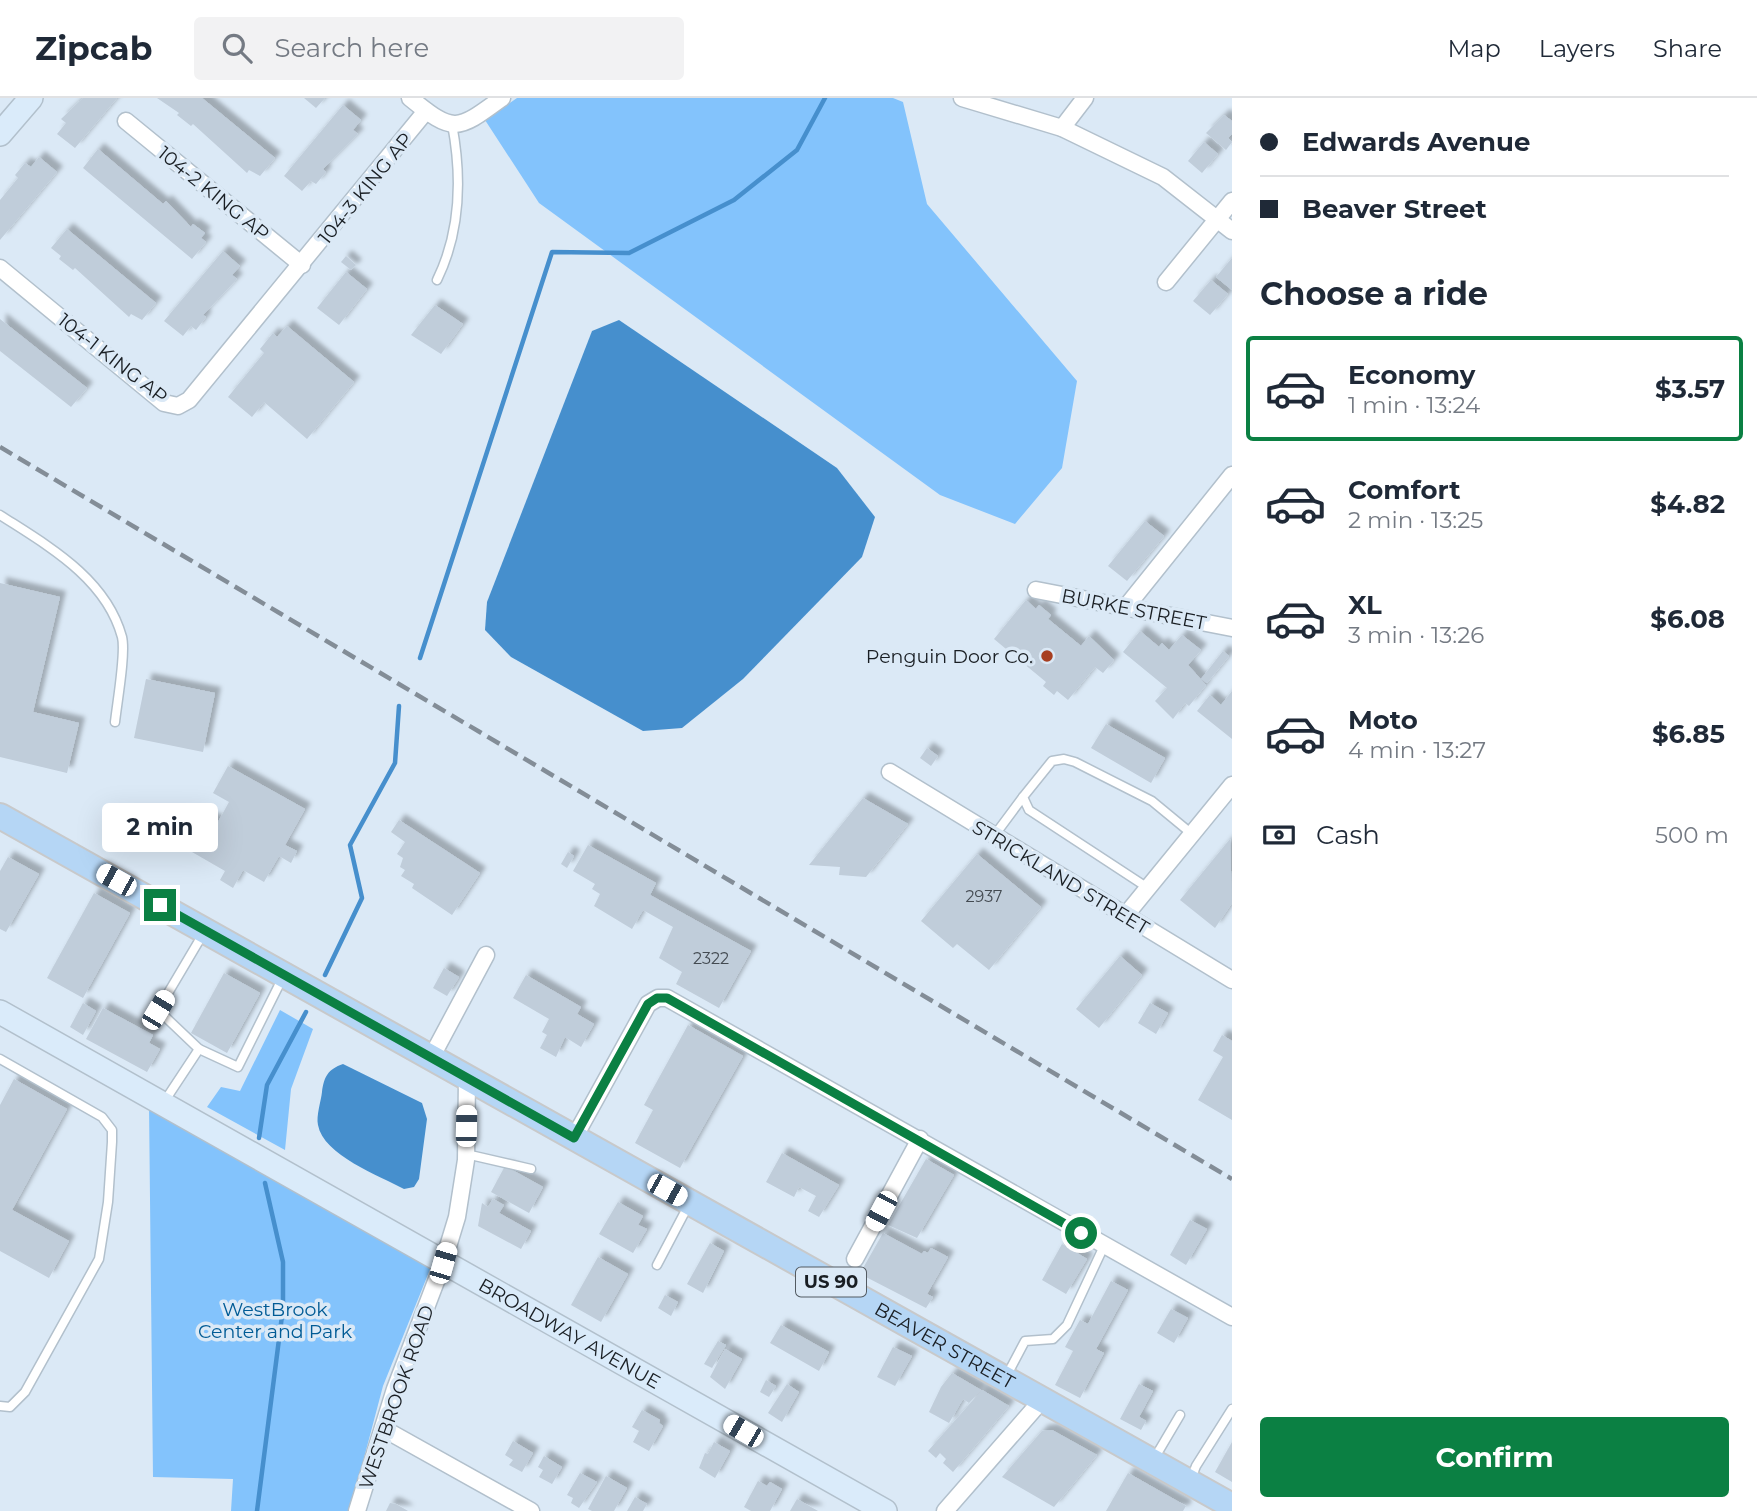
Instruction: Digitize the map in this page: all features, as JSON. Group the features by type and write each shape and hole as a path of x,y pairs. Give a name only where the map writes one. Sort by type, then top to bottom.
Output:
{"main road":[{"name":"BEAVER STREET","path":"0,816 1232,1506"}],"street":[{"path":"0,134 31,98"},
{"path":"410,98 443,124 471,121 502,98"},
{"path":"962,98 1062,128 1163,177 1232,231"},
{"path":"1062,128 1085,98"},
{"name":"104-3 KING AP","path":"302,265 426,111"},
{"name":"104-2 KING AP","path":"126,121 302,265"},
{"path":"1166,282 1232,201"},
{"name":"104-1 KING AP","path":"0,268 164,403 178,406 190,400 302,265"},
{"path":"1126,607 1232,475"},
{"name":"BURKE STREET","path":"1036,590 1232,628"},
{"name":"STRICKLAND STREET","path":"890,772 1232,980"},
{"path":"1125,916 1232,785"},
{"path":"431,1058 486,955"},
{"path":"574,1138 648,1004 657,998 667,998 1232,1317"},
{"name":"BROADWAY AVENUE","path":"0,1012 886,1511"},
{"name":"WESTBROOK ROAD","path":"357,1511 395,1389 443,1263 457,1217 466,1154 467,1078"},
{"path":"855,1259 920,1139"},
{"path":"945,1511 1042,1400"},
{"path":"384,1429 531,1511"}],"lane":[{"path":"436,280 447,259 455,222 458,168 452,124"},
{"path":"0,515 48,546 104,594 123,639 115,722"},
{"path":"994,836 1052,761 1064,759 1152,801 1192,834"},
{"path":"1023,797 1029,810 1148,888"},
{"path":"205,930 158,1010 199,1049 238,1067 284,975"},
{"path":"162,1104 199,1049"},
{"path":"0,1059 102,1118 112,1130 112,1142 108,1202 99,1259 25,1392 10,1407 0,1406"},
{"path":"466,1154 531,1169"},
{"path":"657,1265 690,1203"},
{"path":"1005,1379 1025,1341 1048,1341 1058,1336 1067,1325 1104,1246"},
{"path":"1190,1483 1196,1466 1232,1409"},
{"path":"1153,1462 1180,1415"}],"green space":[{"path":"517,98 893,98 903,102 927,204 1077,381 1062,468 1015,524 940,495 539,203 485,120"},
{"path":"280,1010 313,1029 291,1089 285,1150 207,1107 221,1087 240,1091"},
{"name":"WestBrook Center and Park","path":"149,1105 431,1267 383,1386 350,1511 231,1511 233,1479 153,1477"}],"shaded area":[{"path":"619,320 837,468 875,517 862,557 743,679 682,728 643,731 511,657 485,630 487,602 592,331"},
{"path":"343,1064 422,1103 427,1119 419,1179 414,1187 404,1189 354,1163 330,1146 322,1136 318,1117 324,1082 330,1071"}],"building":[{"path":"83,98 117,98 75,148 57,134 66,123 61,119"},
{"path":"157,98 202,98 275,158 260,176 249,170 247,173 193,124 191,126 177,115 179,113"},
{"path":"304,98 325,98 316,108"},
{"path":"343,105 361,120 353,130 358,134 323,169 326,172 316,184 311,181 302,191 284,176"},
{"path":"1224,115 1232,121 1232,134 1228,138 1232,142 1226,150 1206,133"},
{"path":"1204,142 1218,154 1202,173 1188,161"},
{"path":"98,149 163,204 166,201 191,227 193,224 205,233 201,238 206,242 192,259 83,168"},
{"path":"39,157 57,172 0,240 0,200 18,178 15,175 25,163 31,167"},
{"path":"67,229 156,303 142,320 131,314 129,317 75,268 73,270 59,259 61,256 51,248"},
{"path":"223,251 240,266 232,275 237,279 203,315 206,317 196,330 191,326 183,336 164,321"},
{"path":"346,256 356,265 351,270 341,262"},
{"path":"1232,258 1232,290 1216,277"},
{"path":"346,272 367,289 339,325 317,308"},
{"path":"1211,280 1228,294 1210,315 1193,301"},
{"path":"435,305 463,324 441,354 411,335"},
{"path":"0,319 87,388 71,407 0,351"},
{"path":"287,326 354,382 307,439 264,402 252,417 228,397 264,353 260,349 273,333 277,337"},
{"path":"1145,521 1164,536 1127,581 1108,566"},
{"path":"0,583 60,597 33,712 79,723 67,773 0,757"},
{"path":"1026,600 1036,609 1039,605 1051,615 1048,619 1081,646 1089,636 1114,660 1103,673 1095,667 1068,700 1057,691 1054,695 1043,686 1046,682 994,639"},
{"path":"1140,631 1159,647 1162,643 1169,650 1182,635 1201,650 1188,665 1206,685 1189,706 1185,703 1173,719 1155,701 1167,688 1123,652"},
{"path":"1223,651 1229,656 1207,683 1201,679"},
{"path":"146,679 215,693 203,752 134,738"},
{"path":"1232,691 1232,739 1197,711 1210,695 1221,705"},
{"path":"1106,724 1165,758 1151,783 1091,748"},
{"path":"927,748 938,756 931,766 920,758"},
{"path":"228,766 305,809 285,845 297,851 291,863 279,856 264,882 243,870 233,888 220,880 225,871 192,852 197,844 204,847 209,837 197,831 206,816 218,822 229,802 213,793"},
{"path":"863,798 908,824 866,877 839,875 840,867 809,865"},
{"path":"399,820 480,873 452,915 412,888 414,884 401,876 405,870 400,867 403,858 397,854 405,842 391,832"},
{"path":"1230,839 1232,903 1215,928 1180,900"},
{"path":"588,845 656,883 650,895 751,951 719,1008 676,984 682,972 659,958 673,927 643,910 632,929 594,906 600,894 592,889 595,884 573,871"},
{"path":"568,852 574,856 567,868 561,864"},
{"path":"977,854 1041,907 989,970 957,944 953,948 921,921"},
{"path":"8,857 39,874 6,932 0,929 0,871"},
{"path":"94,893 130,913 83,998 47,978"},
{"path":"1120,956 1142,975 1099,1028 1076,1009"},
{"path":"444,968 459,977 447,996 433,988"},
{"path":"224,973 260,993 227,1053 191,1033"},
{"path":"526,975 581,1007 577,1014 594,1024 581,1047 565,1037 556,1057 540,1048 547,1035 542,1032 549,1019 513,998"},
{"path":"83,1003 96,1011 83,1035 70,1027"},
{"path":"1150,1003 1168,1013 1156,1034 1138,1023"},
{"path":"103,1008 153,1035 149,1043 160,1049 147,1072 86,1039"},
{"path":"688,1025 743,1056 680,1168 635,1143 653,1110 644,1105"},
{"path":"1222,1035 1232,1041 1232,1120 1198,1100 1223,1057 1213,1051"},
{"path":"14,1079 67,1109 12,1210 69,1241 49,1278 0,1251 0,1105"},
{"path":"782,1153 839,1185 819,1217 808,1211 816,1196 799,1187 794,1197 766,1182"},
{"path":"926,1159 954,1175 917,1238 888,1225"},
{"path":"505,1166 543,1187 529,1213 491,1192"},
{"path":"493,1199 504,1205 499,1213 531,1231 521,1249 478,1226 482,1203 488,1207"},
{"path":"618,1202 643,1216 638,1225 647,1229 633,1253 599,1234"},
{"path":"1190,1220 1207,1229 1186,1265 1170,1255"},
{"path":"883,1233 922,1254 924,1251 928,1253 931,1248 948,1257 927,1294 933,1297 926,1308 864,1276 862,1270"},
{"path":"710,1243 724,1251 703,1293 687,1284"},
{"path":"1062,1244 1087,1259 1066,1294 1042,1280"},
{"path":"598,1257 628,1274 601,1322 571,1305"},
{"path":"1111,1281 1128,1290 1096,1349 1104,1353 1080,1398 1055,1385 1073,1351 1065,1347 1080,1320 1088,1324"},
{"path":"665,1295 678,1302 671,1316 658,1308"},
{"path":"1171,1309 1188,1318 1174,1343 1157,1333"},
{"path":"781,1325 829,1352 819,1371 770,1343"},
{"path":"718,1341 726,1345 712,1368 704,1364"},
{"path":"893,1347 912,1356 895,1386 877,1377"},
{"path":"725,1349 742,1359 725,1389 710,1377"},
{"path":"952,1373 981,1390 969,1403 963,1399 949,1423 929,1412 941,1387"},
{"path":"766,1380 776,1386 769,1397 760,1392"},
{"path":"787,1384 799,1392 782,1422 768,1413"},
{"path":"1139,1384 1153,1391 1139,1417 1146,1421 1141,1430 1120,1419"},
{"path":"982,1390 1009,1406 953,1472 943,1463 946,1459 940,1453 936,1458 928,1451"},
{"path":"642,1410 660,1420 659,1423 663,1426 649,1451 633,1442 639,1431 632,1427"},
{"path":"1052,1430 1097,1455 1054,1507 1002,1477 1042,1431"},
{"path":"513,1441 533,1453 522,1472 509,1465 513,1460 505,1455"},
{"path":"714,1442 730,1451 715,1478 699,1468 705,1453 708,1454"},
{"path":"1232,1442 1232,1482 1215,1472"},
{"path":"544,1456 562,1467 552,1484 539,1477 543,1470 538,1467"},
{"path":"580,1473 597,1482 579,1508 571,1503 573,1498 567,1495"},
{"path":"1128,1473 1186,1506 1183,1511 1106,1511"},
{"path":"606,1476 627,1488 614,1511 592,1511 588,1509"},
{"path":"758,1481 767,1486 770,1482 782,1489 770,1511 751,1511 744,1507"},
{"path":"635,1497 647,1504 643,1511 627,1511"},
{"path":"797,1499 818,1511 790,1511"},
{"path":"390,1503 396,1504 408,1511 386,1511"}],"waterway":[{"path":"420,658 552,252 629,253 734,200 797,150 825,98"},
{"path":"325,975 362,898 350,845 395,763 399,706"},
{"path":"259,1138 267,1085 306,1012"},
{"path":"257,1511 283,1308 283,1262 265,1183"}],"railway":[{"path":"0,447 1232,1179"}],"place":[{"name":"Penguin Door Co.","path":"1047,656"}],"route":[{"path":"160,905 574,1138 648,1004 657,998 667,998 768,1057 920,1139 1081,1233"}]}
